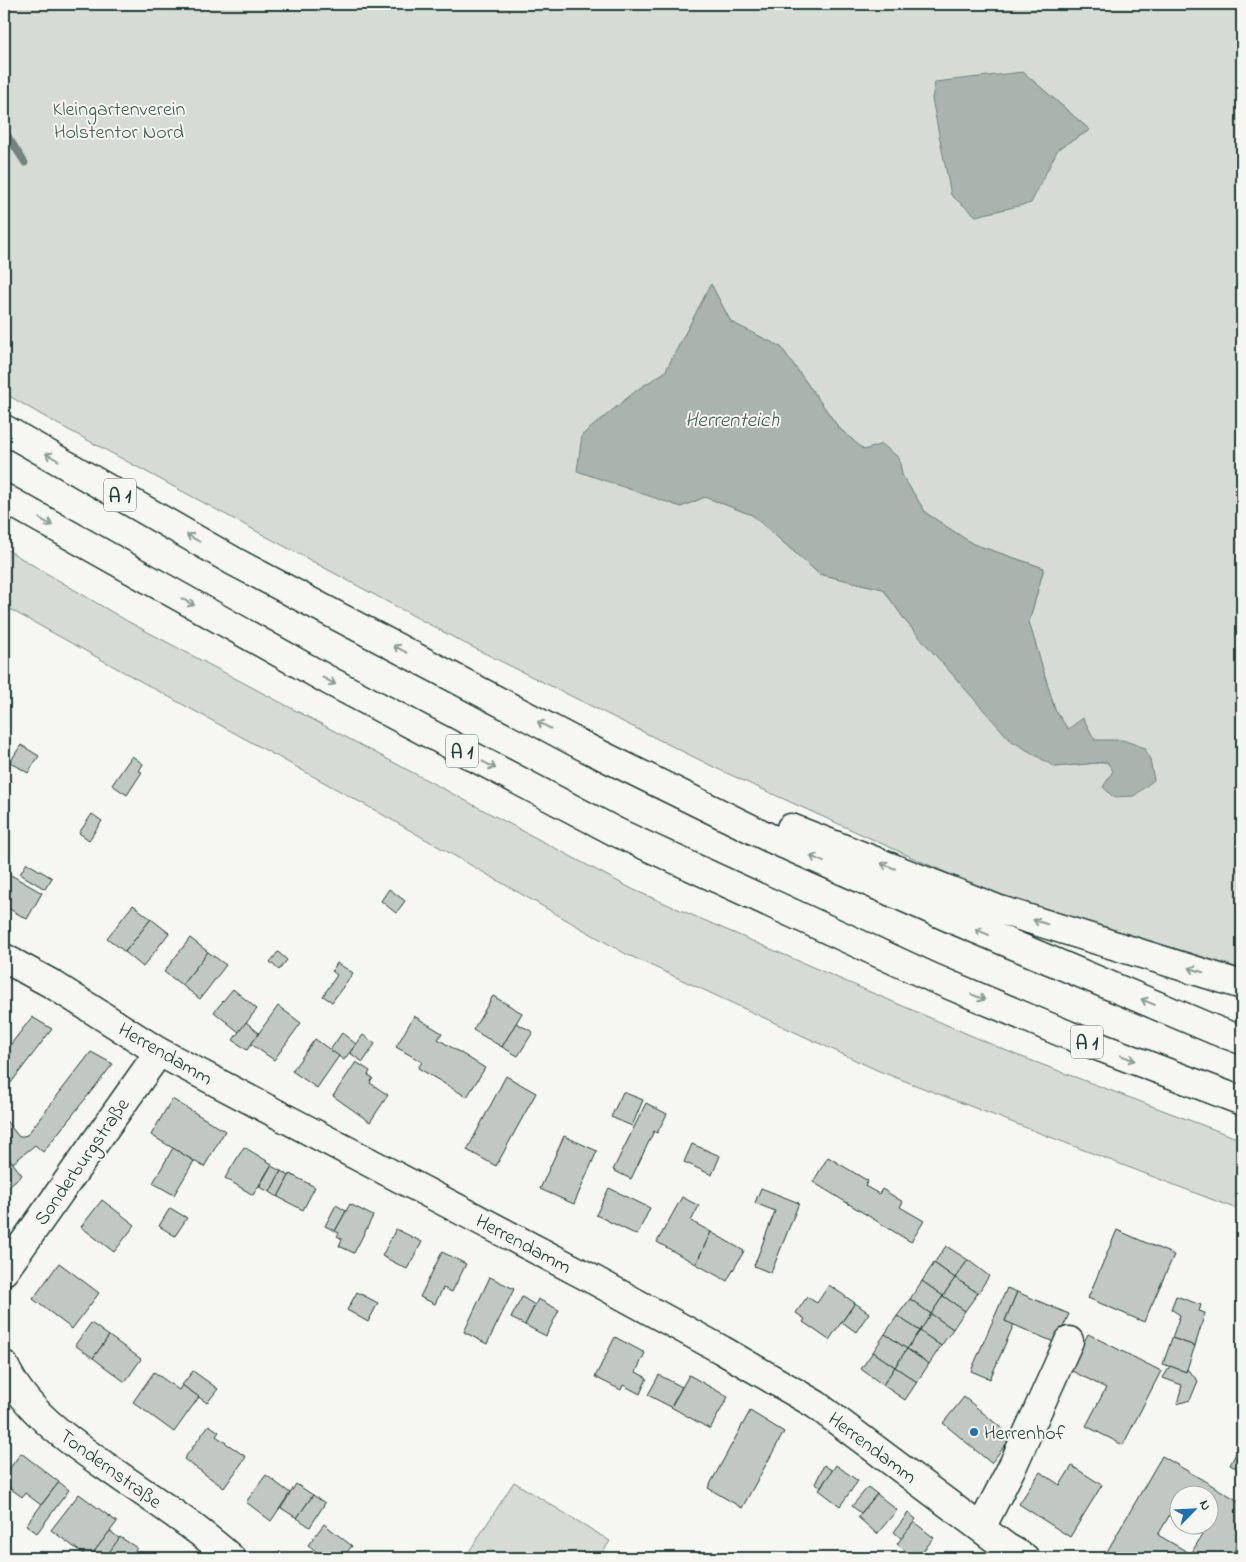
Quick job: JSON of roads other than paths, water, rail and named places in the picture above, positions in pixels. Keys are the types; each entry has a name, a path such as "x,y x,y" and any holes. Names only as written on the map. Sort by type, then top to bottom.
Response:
{"main road":[{"name":"A 1","path":"4,429 235,562 587,748 770,838 939,914 1242,1040"},
{"name":"A 1","path":"4,498 328,680 616,832 933,978 1068,1035 1242,1101"},
{"path":"587,748 997,909 1242,985"},
{"name":"Herrendamm","path":"4,958 52,984 159,1052 585,1275 731,1354 815,1404 981,1528 1025,1558"},
{"name":"Sonderburgstraße","path":"4,1271 159,1052"},
{"path":"981,1528 1014,1463 1069,1341"},
{"name":"Tondernstraße","path":"4,1365 34,1409 67,1439 209,1539 231,1558"}],"water":[{"path":"1023,72 1090,130 1058,149 1031,203 976,216 951,195 932,99 935,82"},
{"name":"Herrenteich","path":"711,284 731,322 781,347 839,428 864,450 882,444 899,458 902,475 926,513 973,544 1044,568 1029,622 1055,710 1068,729 1083,718 1095,740 1123,740 1145,748 1150,760 1154,780 1134,796 1113,797 1103,787 1113,771 1107,762 1055,767 1010,740 907,623 883,589 819,574 752,515 705,497 681,507 577,471 582,435 637,390 665,372"}],"waterway":[{"path":"4,130 25,163"}],"place":[{"name":"Herrenhof","path":"974,1432"}],"park label":[{"name":"Kleingartenverein Holstentor Nord","path":"119,120"}]}
